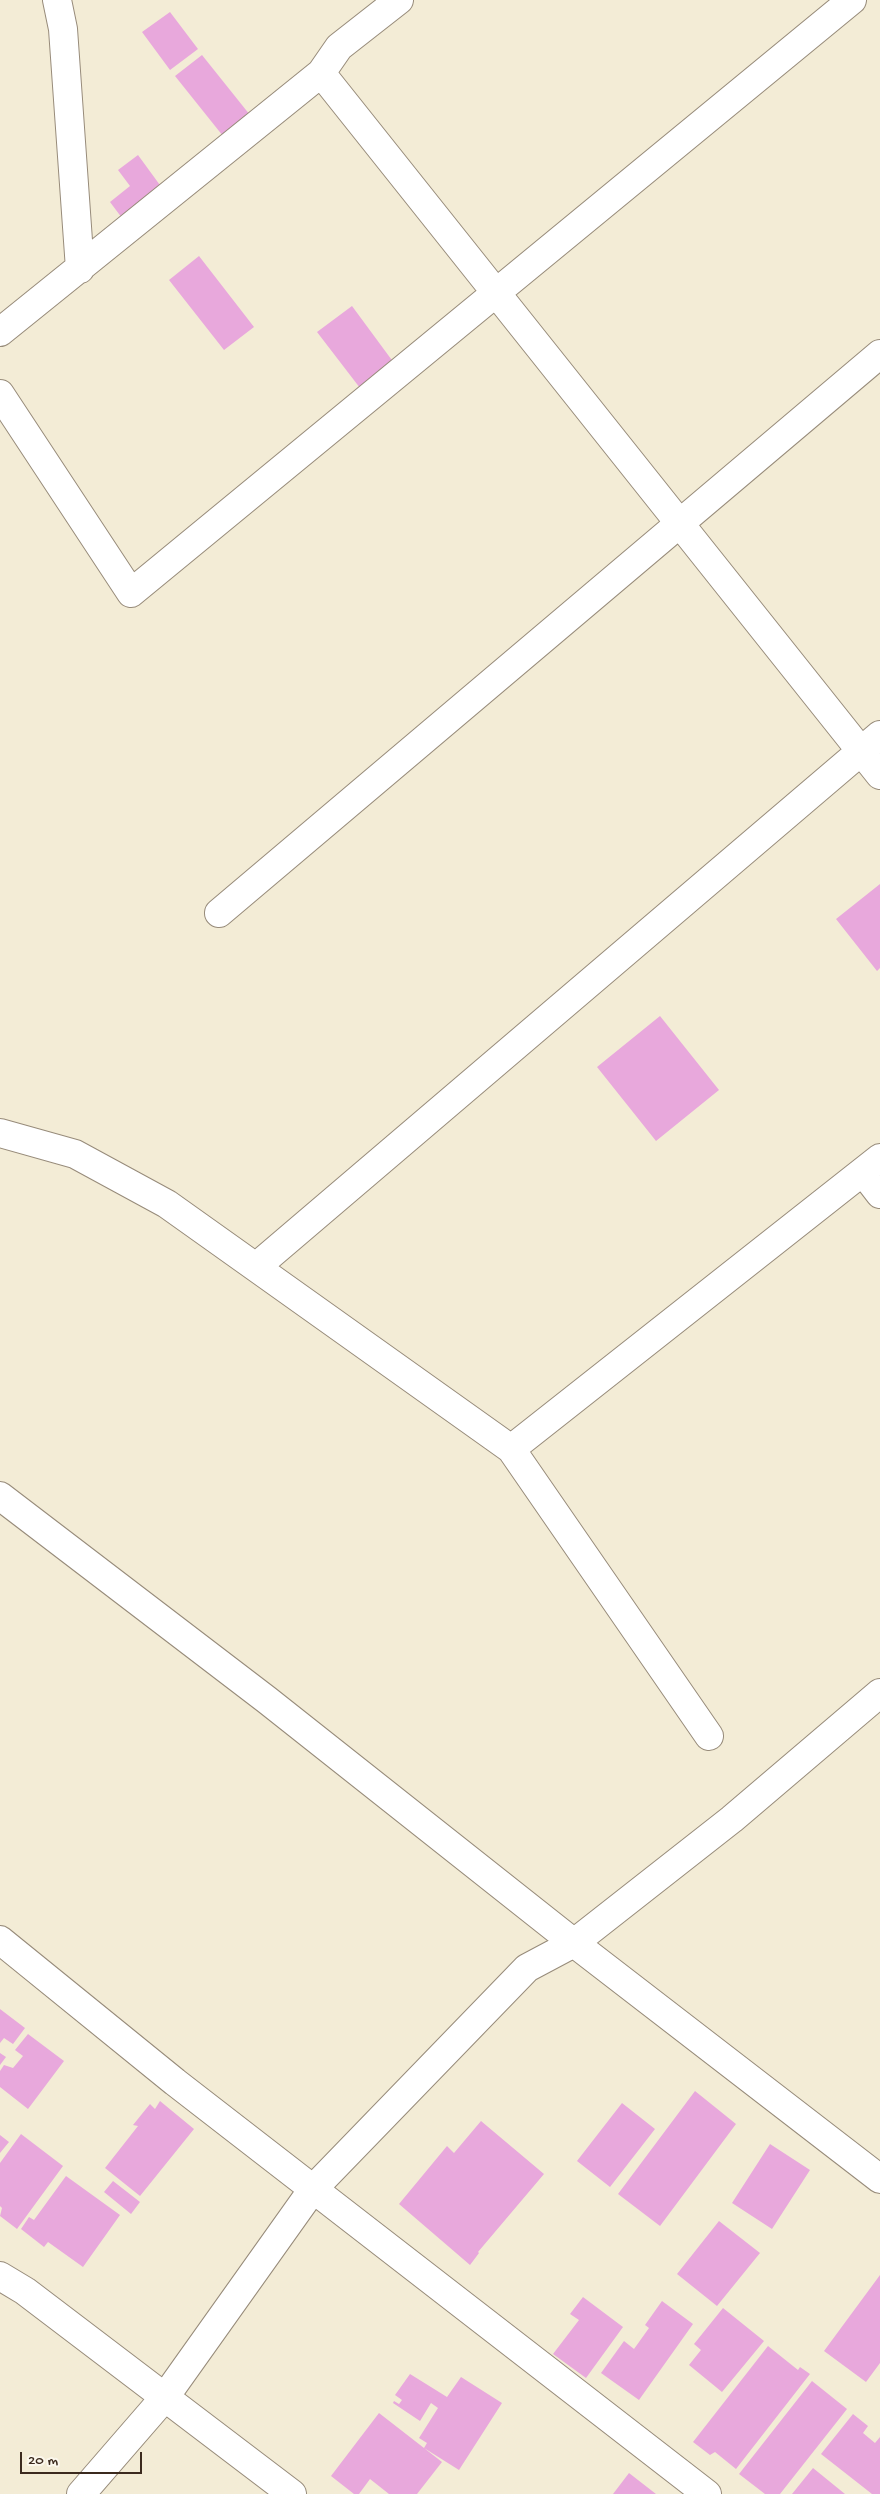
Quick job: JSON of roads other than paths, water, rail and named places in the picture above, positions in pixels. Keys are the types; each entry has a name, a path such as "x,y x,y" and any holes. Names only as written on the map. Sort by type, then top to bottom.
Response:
{"street":[{"path":"56,0 63,29 80,269"},
{"path":"0,332 321,73 339,46 399,0"},
{"path":"0,394 131,593 852,0"},
{"path":"321,73 679,523 870,743 880,774"},
{"path":"219,913 880,354"},
{"path":"256,1267 870,743"},
{"path":"0,1133 75,1154 167,1204 511,1450 709,1736"},
{"path":"511,1450 872,1165 880,1194"},
{"path":"0,1496 267,1700 574,1943 880,2179"},
{"path":"81,2494 165,2397 314,2189 527,1968 574,1943 732,1819 880,1693"},
{"path":"0,1940 175,2082 707,2494"},
{"path":"0,2276 25,2291 292,2494"}]}
